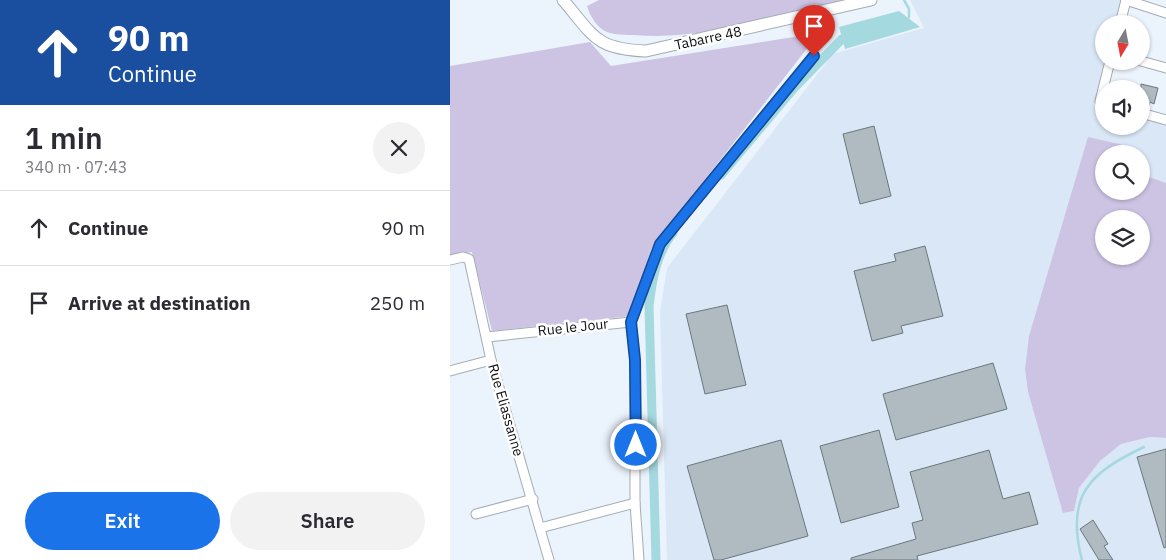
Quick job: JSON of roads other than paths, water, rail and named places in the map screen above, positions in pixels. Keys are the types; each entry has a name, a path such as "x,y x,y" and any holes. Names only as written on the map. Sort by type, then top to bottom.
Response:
{"street":[{"name":"Tabarre 48","path":"563,0 592,36 607,46 624,51 646,52 871,0"},
{"path":"1122,15 1126,0 1166,13"},
{"path":"639,560 635,503 635,360 631,322 660,244 814,56"},
{"path":"1150,64 1166,68"},
{"path":"1150,116 1166,120"},
{"name":"Rue Eliassanne","path":"450,260 463,257 469,259 491,360 549,560"},
{"name":"Rue le Jour","path":"487,337 631,322"},
{"path":"450,371 491,360"},
{"path":"476,514 532,499"},
{"path":"540,528 635,503"}],"water":[{"path":"899,11 920,27 845,49 839,27"}],"waterway":[{"path":"904,0 909,9 909,17"},
{"path":"721,175 794,88 842,39"},
{"path":"656,560 649,306 653,277 662,250 673,233"},
{"path":"1082,560 1077,519 1080,503 1086,489 1096,477 1109,467 1144,447"}]}
